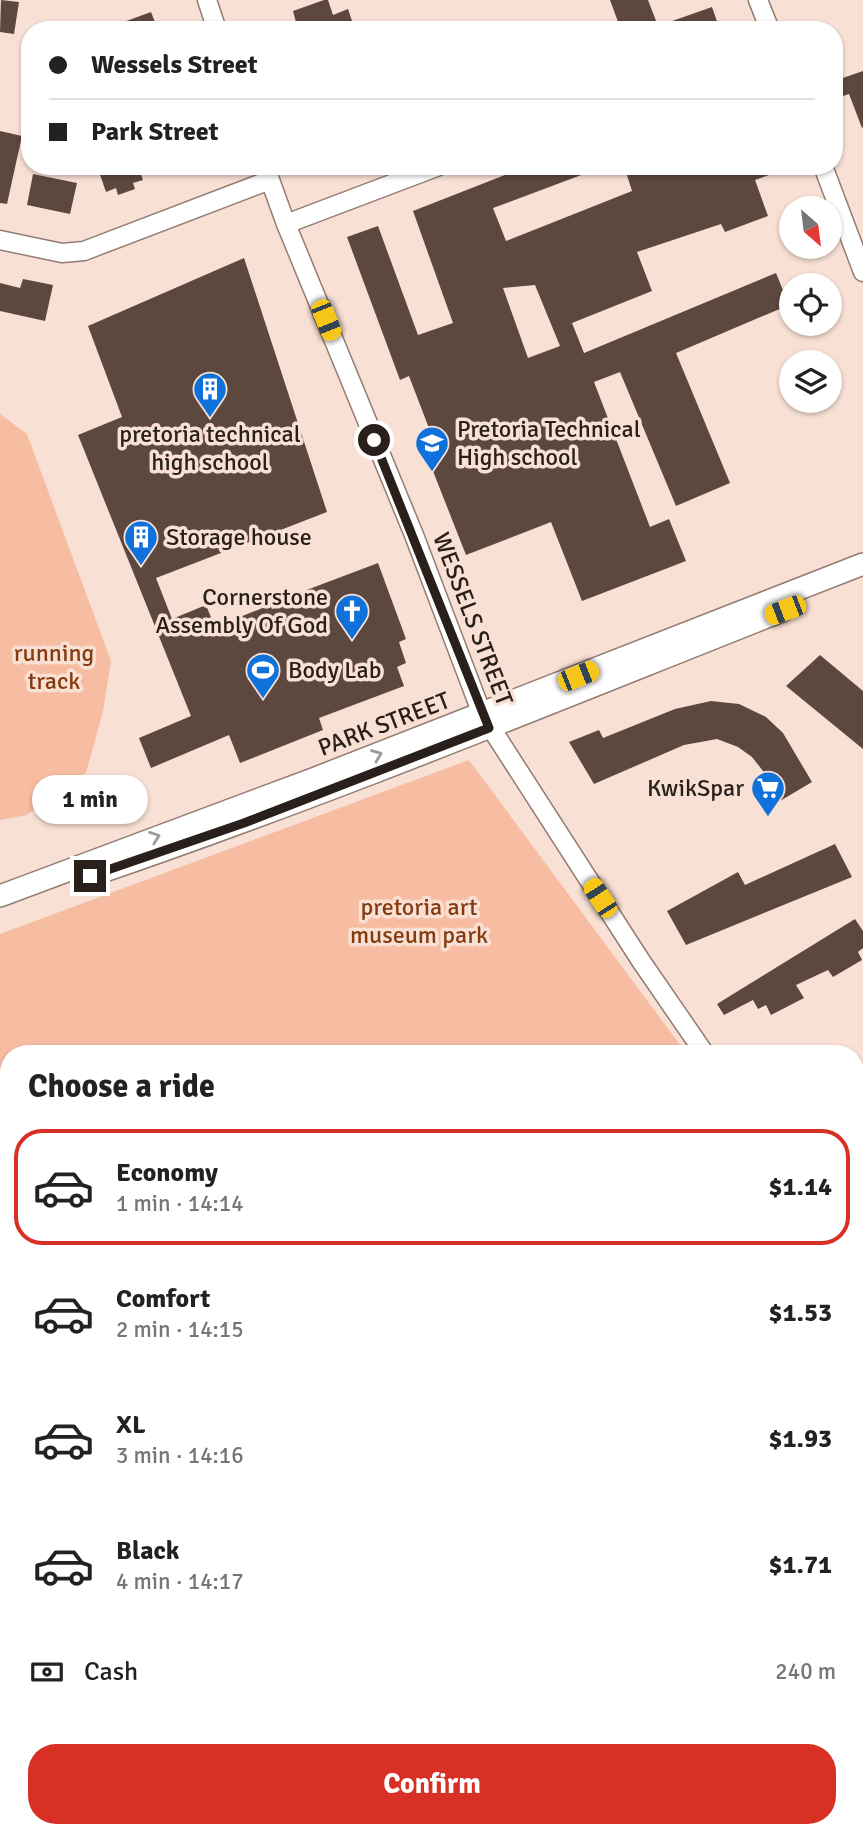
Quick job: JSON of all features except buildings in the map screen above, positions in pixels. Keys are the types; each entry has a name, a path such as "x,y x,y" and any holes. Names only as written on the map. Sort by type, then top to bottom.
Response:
{"street":[{"path":"207,0 214,21"},
{"path":"758,0 766,21"},
{"path":"0,240 62,253 84,251 262,175"},
{"name":"WESSELS STREET","path":"268,175 414,536 485,721 699,1045"},
{"path":"286,224 415,175"},
{"path":"826,175 863,272"},
{"name":"PARK STREET","path":"0,911 320,794 485,721 863,564"},
{"name":"PARK STREET","path":"0,896 485,721 863,579"}],"green space":[{"name":"running track","path":"0,414 27,434 111,661 103,711 86,773 27,815 0,820"},
{"name":"pretoria art museum park","path":"469,760 680,1045 0,1045 0,934"}],"place":[{"name":"pretoria technical high school","path":"210,419"},
{"name":"Pretoria Technical High school","path":"432,473"},
{"name":"Storage house","path":"141,567"},
{"name":"Cornerstone Assembly Of God","path":"352,641"},
{"name":"Body Lab","path":"263,700"},
{"name":"KwikSpar","path":"768,818"}],"route":[{"path":"90,876 244,823 489,728 374,440"}]}
